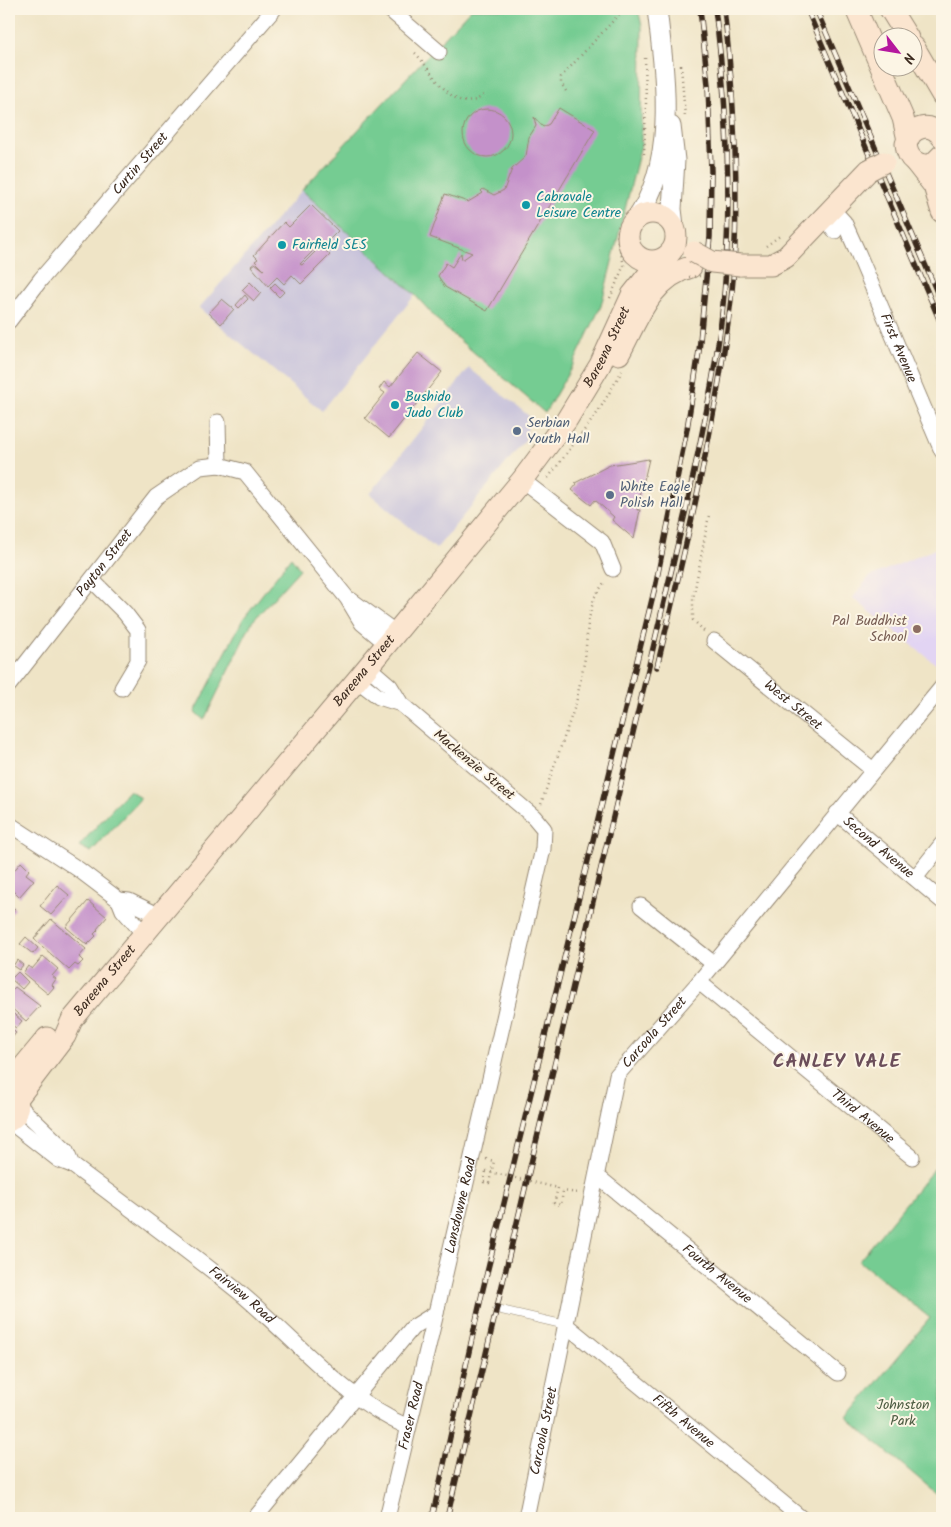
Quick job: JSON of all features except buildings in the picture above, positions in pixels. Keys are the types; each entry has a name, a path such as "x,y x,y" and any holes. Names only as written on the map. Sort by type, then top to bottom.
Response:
{"main road":[{"path":"856,9 905,123 911,152 934,186 941,209"},
{"path":"890,9 902,28"},
{"path":"924,64 942,95"},
{"path":"886,81 909,112 939,134"},
{"path":"701,261 684,243 667,218 658,214 629,218 628,235 630,245 640,258 650,261 662,259 740,265 749,264 804,229 830,192 876,166 901,160 911,152 913,132 922,128 939,134"},
{"path":"911,152 923,165 933,164 942,155"},
{"path":"941,209 942,162"},
{"path":"804,229 805,223 823,209 832,209 876,166"},
{"path":"662,259 674,246 675,229"},
{"name":"Bareena Street","path":"629,301 634,273 630,245"},
{"name":"Bareena Street","path":"12,1104 52,1031 72,1020 522,480 559,430 600,365 629,301 643,279 662,259"},
{"path":"559,430 613,365 655,291 668,277 701,261"}],"street":[{"name":"Curtin Street","path":"9,321 41,280 274,9"},
{"path":"389,9 439,52"},
{"path":"656,9 675,160 672,209 675,229"},
{"path":"629,218 649,199 654,182 663,134 665,87"},
{"path":"835,231 830,226 829,220 832,209 847,181"},
{"name":"First Avenue","path":"832,209 844,222 855,246 942,451"},
{"path":"804,229 824,228 835,231"},
{"name":"First Avenue","path":"835,231 844,235 855,246"},
{"path":"218,422 219,464 245,472 347,598 390,638"},
{"name":"Payton Street","path":"9,685 156,496 200,467 219,464"},
{"path":"522,480 602,542 613,569"},
{"path":"92,580 125,613 138,630 138,661 122,688"},
{"name":"West Street","path":"714,641 873,770"},
{"name":"Mackenzie Street","path":"363,673 390,686 401,704 534,816 544,829"},
{"name":"Carcoola Street","path":"526,1518 618,1075 699,982 942,687"},
{"name":"Second Avenue","path":"837,814 942,901"},
{"path":"9,824 78,869 119,900 123,910 144,934"},
{"name":"Lansdowne Road","path":"436,1313 543,849 544,829"},
{"path":"914,878 942,844"},
{"path":"119,900 129,901 160,916"},
{"path":"641,906 714,964"},
{"name":"Third Avenue","path":"699,982 912,1157"},
{"name":"Fairview Road","path":"12,1104 66,1151 72,1165 239,1293 356,1396 384,1417 408,1427"},
{"name":"Fourth Avenue","path":"597,1176 838,1373"},
{"path":"255,1518 412,1328 436,1313"},
{"name":"Fraser Road","path":"386,1518 436,1313"},
{"name":"Fifth Avenue","path":"566,1324 801,1518"}],"lane":[{"path":"497,1309 566,1324"}],"path":[{"path":"566,91 561,83 561,77 624,9"},
{"path":"644,49 646,104 644,157"},
{"path":"415,54 424,62 425,69 434,80 458,100 471,102 486,93"},
{"path":"607,306 624,265 617,238 617,228 629,218"},
{"path":"548,478 553,470"},
{"path":"709,515 693,598 693,620 714,641"},
{"path":"534,816 544,798 576,703 585,658 588,622 594,598 613,569"},
{"path":"491,1172 489,1183 484,1182 486,1171 558,1188 554,1203 561,1205 564,1191"}],"shaded area":[{"path":"302,190 415,295 322,411 199,308"},
{"path":"469,368 529,416 526,439 436,549 370,494"},
{"name":"Pal Buddhist School","path":"942,546 942,659 937,665 853,598 869,577"}],"green space":[{"path":"471,9 638,9 642,26 641,145 601,306 574,363 545,413 444,327 415,295 302,190"},
{"path":"291,557 300,569 252,622 204,720 195,712 243,619"},
{"path":"129,790 141,798 91,852 79,846"},
{"name":"Johnston Park","path":"942,1159 942,1498 847,1418 930,1318 859,1261"}],"railway":[{"path":"432,1518 483,1289 656,583 687,429 699,351 710,237 711,171 708,85 700,9"},
{"path":"447,1518 686,509 711,388 724,296 728,201 725,105 715,9"},
{"path":"657,667 707,448 732,293 736,169 733,105 724,9"},
{"path":"807,9 942,326"},
{"path":"816,9 942,304"}],"place":[{"name":"Cabravale Leisure Centre","path":"526,205"},
{"name":"Fairfield SES","path":"282,245"},
{"name":"Bushido Judo Club","path":"395,405"},
{"name":"Serbian Youth Hall","path":"517,431"},
{"name":"White Eagle Polish Hall","path":"610,495"},
{"name":"Pal Buddhist School","path":"917,629"}],"district":[{"name":"CANLEY VALE","path":"837,1062"}]}
